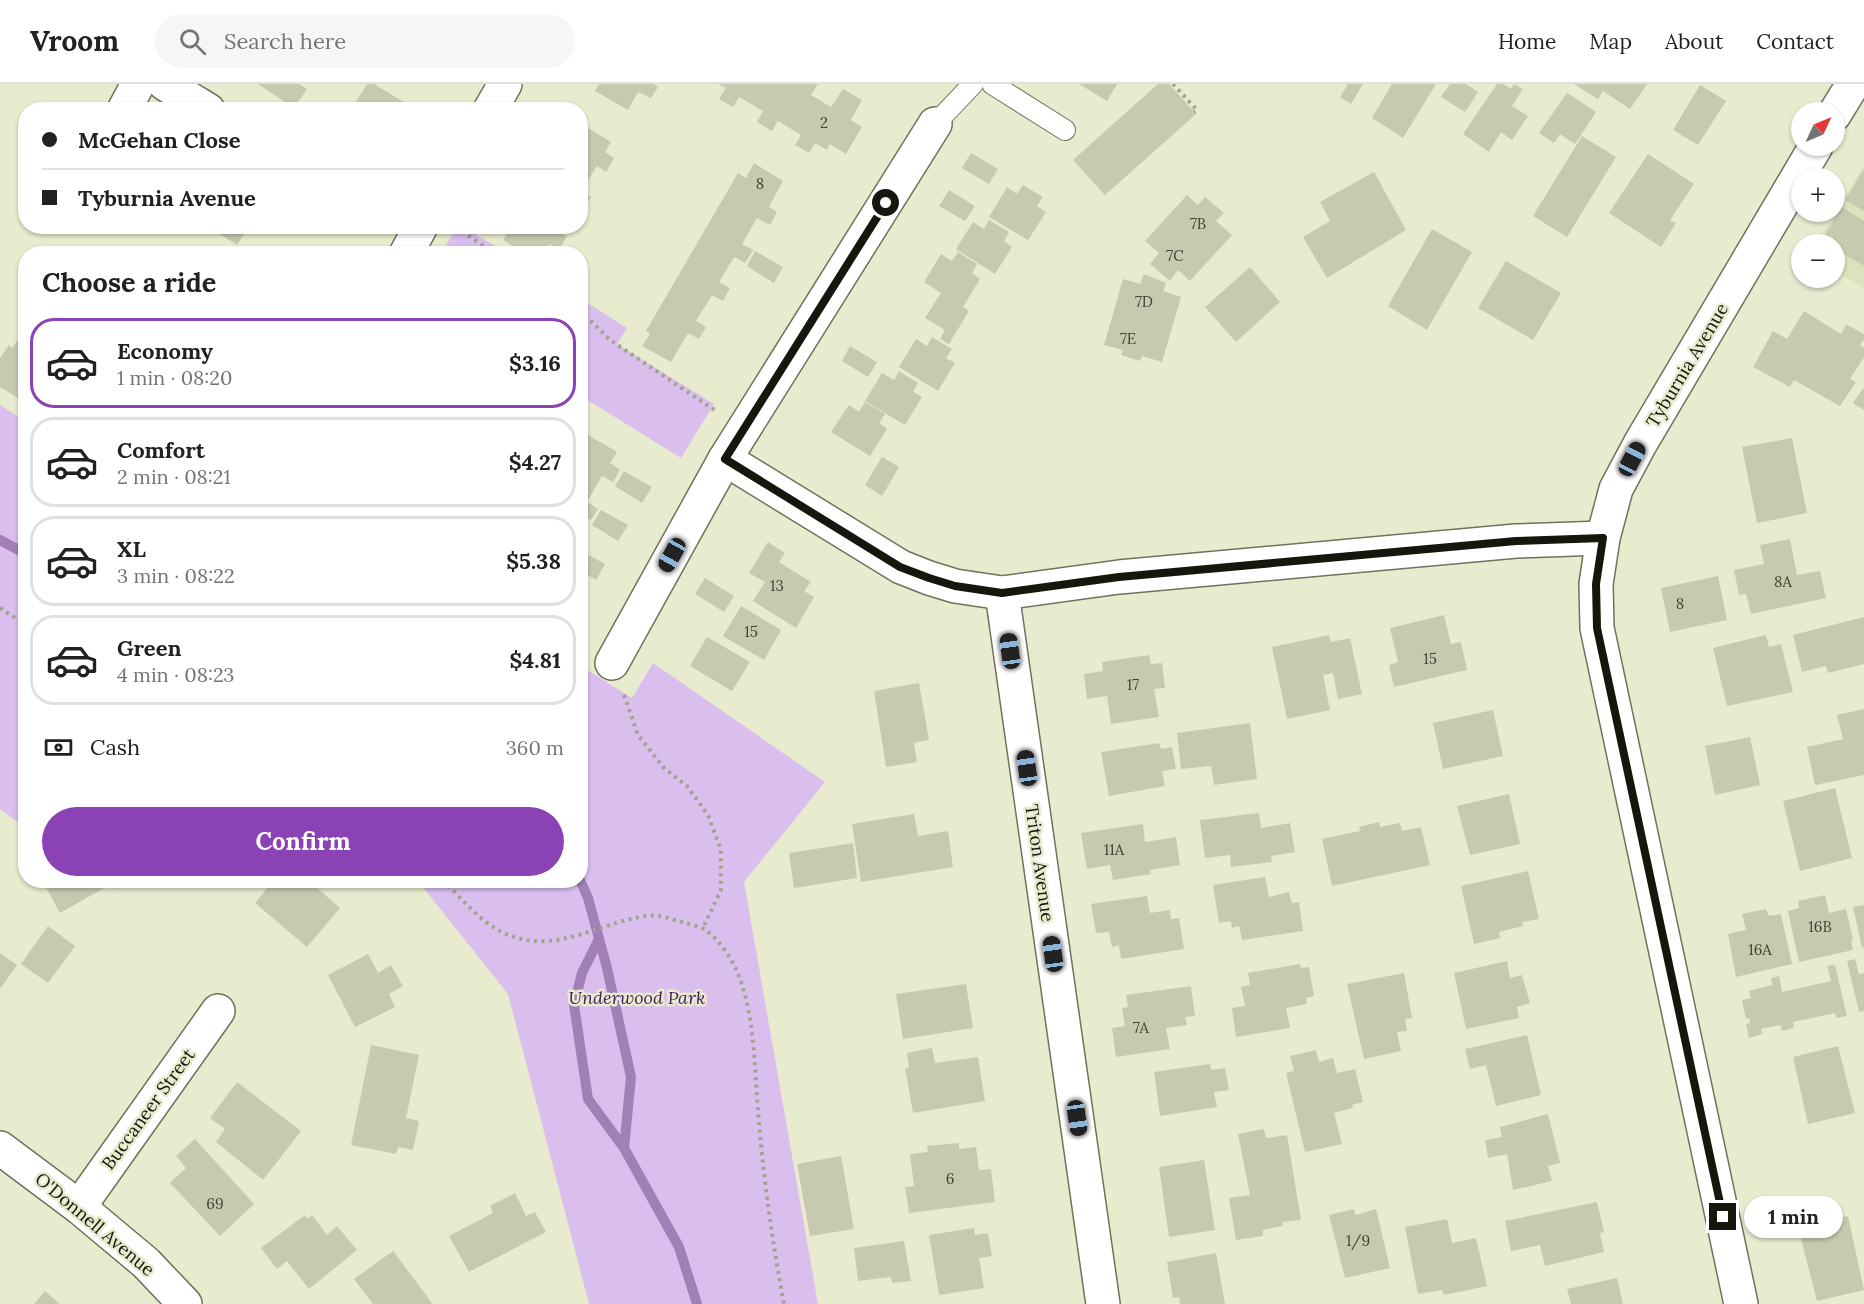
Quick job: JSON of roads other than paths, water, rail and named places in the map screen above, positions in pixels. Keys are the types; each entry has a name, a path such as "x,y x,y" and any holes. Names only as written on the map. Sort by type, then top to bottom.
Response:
{"street":[{"path":"128,102 138,84"},
{"path":"165,84 195,102"},
{"path":"495,102 505,84"},
{"path":"1842,102 1853,84"},
{"path":"612,663 725,459 935,124"},
{"name":"Tyburnia Avenue","path":"1741,1304 1597,628 1596,584 1603,538 1616,489 1640,444 1810,156"},
{"path":"725,459 900,567 955,586 1002,593 1119,577 1516,541 1603,538"},
{"name":"Triton Avenue","path":"1002,593 1103,1304"},
{"name":"Buccaneer Street","path":"79,1207 218,1011"},
{"name":"O'Donnell Avenue","path":"0,1148 79,1207 146,1263 185,1304"}],"lane":[{"path":"935,124 973,84"},
{"path":"992,84 1065,130"}],"waterway":[{"path":"0,540 18,550"},
{"path":"584,888 607,968 631,1077 624,1148 679,1247 697,1304"},
{"path":"598,941 582,973 574,1005 588,1099 624,1148"}],"park label":[{"name":"Underwood Park","path":"637,997"}]}
